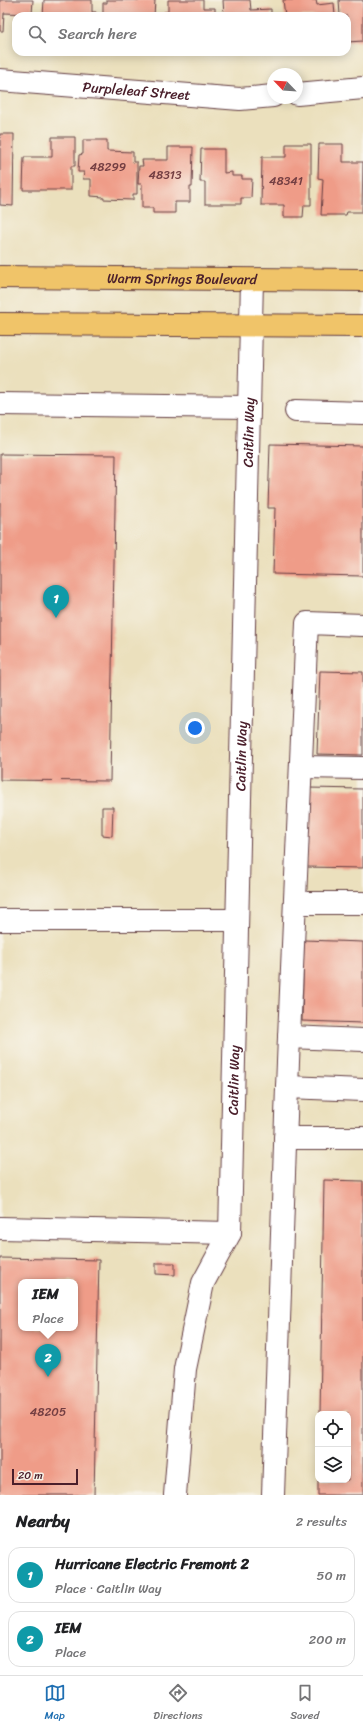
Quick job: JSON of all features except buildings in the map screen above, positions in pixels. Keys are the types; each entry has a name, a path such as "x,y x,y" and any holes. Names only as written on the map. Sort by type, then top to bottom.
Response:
{"main road":[{"name":"Warm Springs Boulevard","path":"0,277 363,280"},
{"path":"0,324 363,326"}],"street":[{"name":"Purpleleaf Street","path":"0,80 240,99 267,97"},
{"path":"303,93 363,88"},
{"name":"Caitlin Way","path":"230,1233 252,280"},
{"path":"0,404 249,407"},
{"path":"296,411 363,413"},
{"path":"273,1495 285,1138 307,623 363,625"},
{"path":"301,767 363,768"},
{"path":"295,903 363,903"},
{"path":"0,920 238,920"},
{"path":"289,1037 363,1040"},
{"path":"287,1087 363,1090"},
{"path":"285,1138 363,1138"},
{"path":"0,1228 230,1233 203,1283 185,1369 175,1495"}],"place":[{"name":"Hurricane Electric Fremont 2","path":"56,618"},
{"name":"IEM","path":"48,1377"}]}
